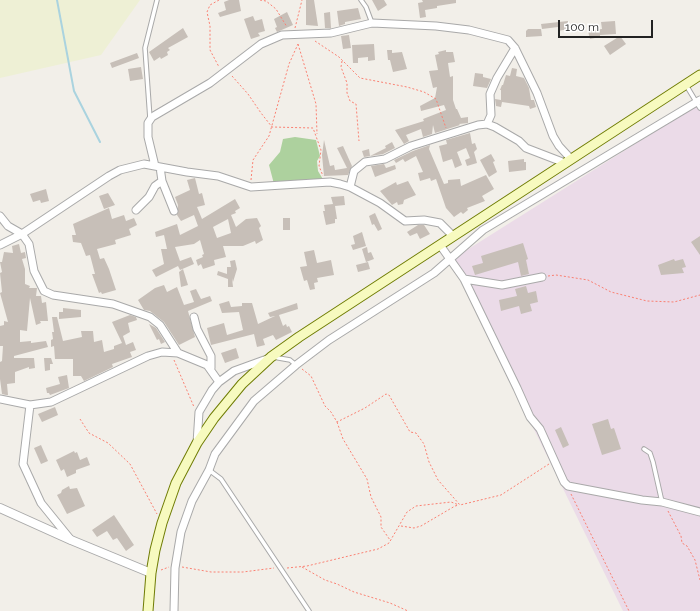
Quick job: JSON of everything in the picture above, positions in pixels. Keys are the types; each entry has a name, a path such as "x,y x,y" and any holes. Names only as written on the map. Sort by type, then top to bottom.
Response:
{"main road":[{"path":"148,611 151,573 162,523 176,483 197,443 227,401 247,379 272,357 299,337 700,75"}],"street":[{"path":"174,211 162,181 148,138 147,129 150,120 155,115 210,83 268,40 282,35 296,36 331,33 372,23 436,26 469,30 505,38 515,48 537,93 553,136 568,161"},
{"path":"487,124 491,114 490,94 497,78 515,48"},
{"path":"174,611 175,568 182,532 192,501 209,470 215,454 254,401 296,365 336,336 434,273 451,260 483,230 699,103"},
{"path":"350,187 354,171 365,162 385,159 411,146 470,126 487,124 507,134 526,148 568,161"},
{"path":"0,245 22,234 115,172 144,164 218,176 250,187 330,182 350,187 380,203 405,221 424,220 440,223 453,236"},
{"path":"136,210 149,197 155,186 162,181"},
{"path":"0,216 8,226 22,234 29,244 34,271 44,291 52,295 113,304 150,317 160,325 174,352"},
{"path":"440,245 464,279 518,388 530,417 540,429 564,482 568,486 642,500 662,502 700,512"},
{"path":"464,279 502,285 542,277"},
{"path":"194,317 197,329 211,356 211,368"},
{"path":"0,399 30,405 51,402 148,356 174,352 207,364 219,382"},
{"path":"197,443 198,416 205,400 219,382 234,371 272,357"},
{"path":"30,405 23,464 41,503 71,540"},
{"path":"0,508 71,540 151,573"}],"lane":[{"path":"150,120 146,48 157,0"},
{"path":"361,0 369,13 372,23"},
{"path":"686,84 699,103"},
{"path":"272,357 290,360 296,365"},
{"path":"644,448 650,453 662,502"},
{"path":"209,470 221,479 309,611"}],"path":[{"path":"219,0 210,5 207,12 210,26 210,50 218,66 226,71 248,94 272,127"},
{"path":"260,0 266,1 276,9 287,28"},
{"path":"296,36 294,29 302,0"},
{"path":"308,35 342,60 360,78 408,87 424,92 436,99 449,134"},
{"path":"250,187 253,160 269,136 289,64 298,44 316,104 316,134"},
{"path":"342,60 342,67 347,83 347,93 350,101 356,104 360,141"},
{"path":"272,127 309,126 313,128 322,150 319,166 323,176 330,182"},
{"path":"542,277 556,275 588,280 611,292 647,302 674,302 700,296"},
{"path":"174,352 198,416"},
{"path":"296,365 311,376 325,406 337,422 343,439 367,480 371,497 380,517 380,527 391,541"},
{"path":"337,422 365,408 386,394 389,395 410,432 416,433 424,444 429,462 438,480 460,505"},
{"path":"80,419 89,433 108,443 130,464 162,523"},
{"path":"401,526 414,528 421,526 455,506 501,495 555,460"},
{"path":"568,486 629,611"},
{"path":"151,573 168,566 211,572 302,567 378,549 391,541 401,526 407,512 416,506 451,502 460,505"},
{"path":"662,502 677,527 682,544 687,546 695,560 700,580"},
{"path":"302,567 325,580 408,611"}],"shaded area":[{"path":"700,103 700,611 623,611 451,260"}],"green space":[{"path":"0,0 140,0 101,55 0,78"},
{"path":"295,137 316,140 320,156 317,161 318,171 324,181 274,184 269,165 280,152 283,139"}],"building":[{"path":"229,0 239,0 241,11 220,17 218,13 226,10 224,2"},
{"path":"306,0 314,0 318,26 306,25"},
{"path":"372,0 384,0 387,5 378,11"},
{"path":"422,0 456,0 456,3 437,6 437,8 425,10 426,17 420,18 418,3 423,2"},
{"path":"358,8 361,19 345,22 345,24 339,26 337,11"},
{"path":"287,12 293,25 277,32 274,19"},
{"path":"330,12 331,28 325,28 324,13"},
{"path":"253,16 255,21 262,19 265,31 258,33 260,36 251,39 244,19"},
{"path":"568,21 569,29 558,31 558,27 542,29 541,24"},
{"path":"615,21 616,34 600,35 600,37 590,39 588,31 602,29 601,22"},
{"path":"183,28 188,37 168,48 170,50 167,52 168,55 161,59 160,57 154,61 149,52"},
{"path":"528,29 541,29 542,36 526,37 526,31"},
{"path":"349,35 351,48 343,49 341,36"},
{"path":"620,36 626,44 610,55 604,46"},
{"path":"374,44 375,60 368,61 368,57 358,58 358,63 353,63 352,45"},
{"path":"387,50 392,50 392,53 402,52 407,69 393,72 390,60 388,60"},
{"path":"446,50 446,52 453,52 455,62 448,63 450,77 453,76 453,100 461,118 468,117 468,123 459,124 460,125 435,133 433,125 432,134 423,137 421,129 406,135 409,141 404,144 395,130 424,121 423,119 446,110 444,105 421,111 420,106 435,98 437,87 433,88 429,71 438,70 435,55 439,54 438,52"},
{"path":"137,53 139,58 112,68 110,63"},
{"path":"141,67 143,79 130,81 128,69"},
{"path":"512,68 517,69 516,76 524,78 529,88 531,100 534,100 536,107 530,109 529,106 502,102 501,107 496,106 495,99 501,100 500,90 506,75 510,76"},
{"path":"475,73 483,74 483,77 491,79 487,88 473,86"},
{"path":"470,133 472,144 475,143 477,149 474,152 477,163 467,166 465,160 470,158 466,148 457,152 462,165 455,168 452,159 443,162 439,146 447,144 446,140"},
{"path":"324,140 330,166 334,165 335,170 347,168 337,148 343,146 352,166 348,175 324,176 322,155"},
{"path":"392,142 395,148 383,154 364,157 362,151 369,149 370,156 386,148 385,146"},
{"path":"430,145 429,149 444,184 448,183 448,180 460,179 461,186 486,175 494,189 482,196 485,201 467,208 468,210 463,214 461,212 454,217 446,208 436,179 431,181 430,178 420,181 418,173 423,172 416,156 405,162 403,159 396,163 394,160"},
{"path":"491,154 495,161 493,162 497,172 489,177 480,160"},
{"path":"524,159 524,162 526,162 526,170 509,172 508,161"},
{"path":"384,164 386,168 395,165 396,169 375,177 371,166"},
{"path":"195,178 199,194 202,193 205,205 197,207 202,219 235,199 240,208 235,211 236,213 231,215 236,227 246,219 257,218 261,226 259,228 263,240 256,244 255,241 243,246 223,246 226,257 214,260 215,265 203,269 201,264 198,266 196,260 203,257 202,255 204,254 200,240 194,244 175,247 180,261 191,257 194,264 180,270 178,266 156,277 152,270 164,264 161,249 167,249 164,235 156,237 155,232 177,224 180,235 198,226 194,215 181,221 177,215 178,205 175,197 190,190 187,180","holes":["228,219 231,233 217,238 213,227"]},
{"path":"408,181 416,195 404,200 403,204 398,205 397,202 392,205 380,191 396,182 397,185"},
{"path":"46,189 49,201 41,203 40,200 33,202 30,194"},
{"path":"108,193 115,205 104,209 99,196"},
{"path":"344,196 345,205 335,206 337,219 335,219 335,223 326,225 323,211 325,211 324,205 333,204 331,197"},
{"path":"109,208 112,219 124,215 126,221 134,218 137,225 129,229 131,235 115,240 116,244 97,249 100,259 104,258 116,290 102,294 101,292 99,293 92,274 95,274 90,255 86,256 81,243 73,242 72,235 76,235 73,224"},
{"path":"375,213 382,229 378,231 374,224 372,225 369,216"},
{"path":"283,218 290,218 290,230 283,230"},
{"path":"418,225 424,225 430,234 420,239 417,233 410,236 407,232"},
{"path":"362,232 366,246 353,250 351,245 355,244 353,236"},
{"path":"700,236 700,255 691,242"},
{"path":"523,243 528,259 526,260 529,274 521,276 518,262 475,275 472,266 483,263 481,256"},
{"path":"19,244 21,253 25,252 26,258 22,259 25,269 25,284 30,286 29,288 37,288 36,296 41,296 42,303 46,302 48,321 40,321 41,323 36,325 30,298 27,331 20,330 20,342 31,341 31,343 46,341 48,347 14,356 14,358 34,358 35,368 29,369 29,367 15,372 15,383 7,384 8,395 6,395 2,394 0,379 0,362 2,361 3,346 0,346 0,326 4,325 4,321 8,322 0,293 2,292 0,273 2,272 0,262 2,262 4,252 13,253 12,246"},
{"path":"367,247 368,253 371,252 374,259 366,262 362,249"},
{"path":"314,250 317,263 331,260 334,275 317,278 318,282 314,283 315,289 310,290 307,280 304,281 300,267 307,266 304,252"},
{"path":"674,259 675,261 683,259 686,267 682,268 684,273 661,275 658,265"},
{"path":"235,260 237,269 233,282 232,278 233,287 228,287 228,279 217,275 218,271 227,274 227,267 231,267 230,261"},
{"path":"368,262 370,269 358,272 356,265"},
{"path":"183,269 188,285 181,287 179,272"},
{"path":"164,285 167,292 177,287 184,305 194,302 190,291 196,289 201,299 210,296 212,301 188,311 195,337 179,345 164,322 150,311 144,310 138,300 155,288"},
{"path":"526,286 528,293 536,291 538,302 530,304 532,311 521,314 519,306 501,311 499,300 517,296 515,289"},
{"path":"229,301 231,307 242,306 242,303 252,303 258,324 275,316 270,317 268,313 297,303 298,309 279,315 283,326 286,324 287,327 289,326 292,332 276,340 273,335 263,339 265,345 257,347 254,334 211,345 207,328 224,323 227,335 243,330 239,312 222,313 219,304"},
{"path":"63,308 81,310 81,317 59,319 59,312 63,312"},
{"path":"130,315 136,317 137,320 128,323 130,332 123,336 126,345 133,342 136,350 130,352 132,357 112,364 113,367 84,381 81,376 73,376 73,359 55,359 54,346 51,347 51,340 53,339 52,332 54,332 52,317 57,317 63,341 82,337 81,331 93,331 94,342 102,340 104,352 114,349 114,346 122,343 112,322"},
{"path":"149,324 156,328 165,342 161,344 159,339 157,340"},
{"path":"236,348 239,358 225,363 221,353"},
{"path":"44,358 51,358 53,364 50,364 50,370 45,371"},
{"path":"67,375 69,388 50,395 47,393 46,388 60,384 58,377"},
{"path":"55,407 58,415 42,422 38,414"},
{"path":"608,419 611,429 614,428 621,449 602,455 592,424"},
{"path":"561,427 569,445 563,448 555,430"},
{"path":"41,445 48,461 41,464 34,448"},
{"path":"74,451 75,453 77,452 80,460 87,457 90,465 76,470 76,473 67,477 64,469 61,471 56,460"},
{"path":"69,486 70,489 77,488 85,506 67,514 57,495"},
{"path":"114,515 134,545 126,551 117,538 113,540 107,531 97,537 92,530"}],"waterway":[{"path":"57,0 74,91 100,142"}]}
